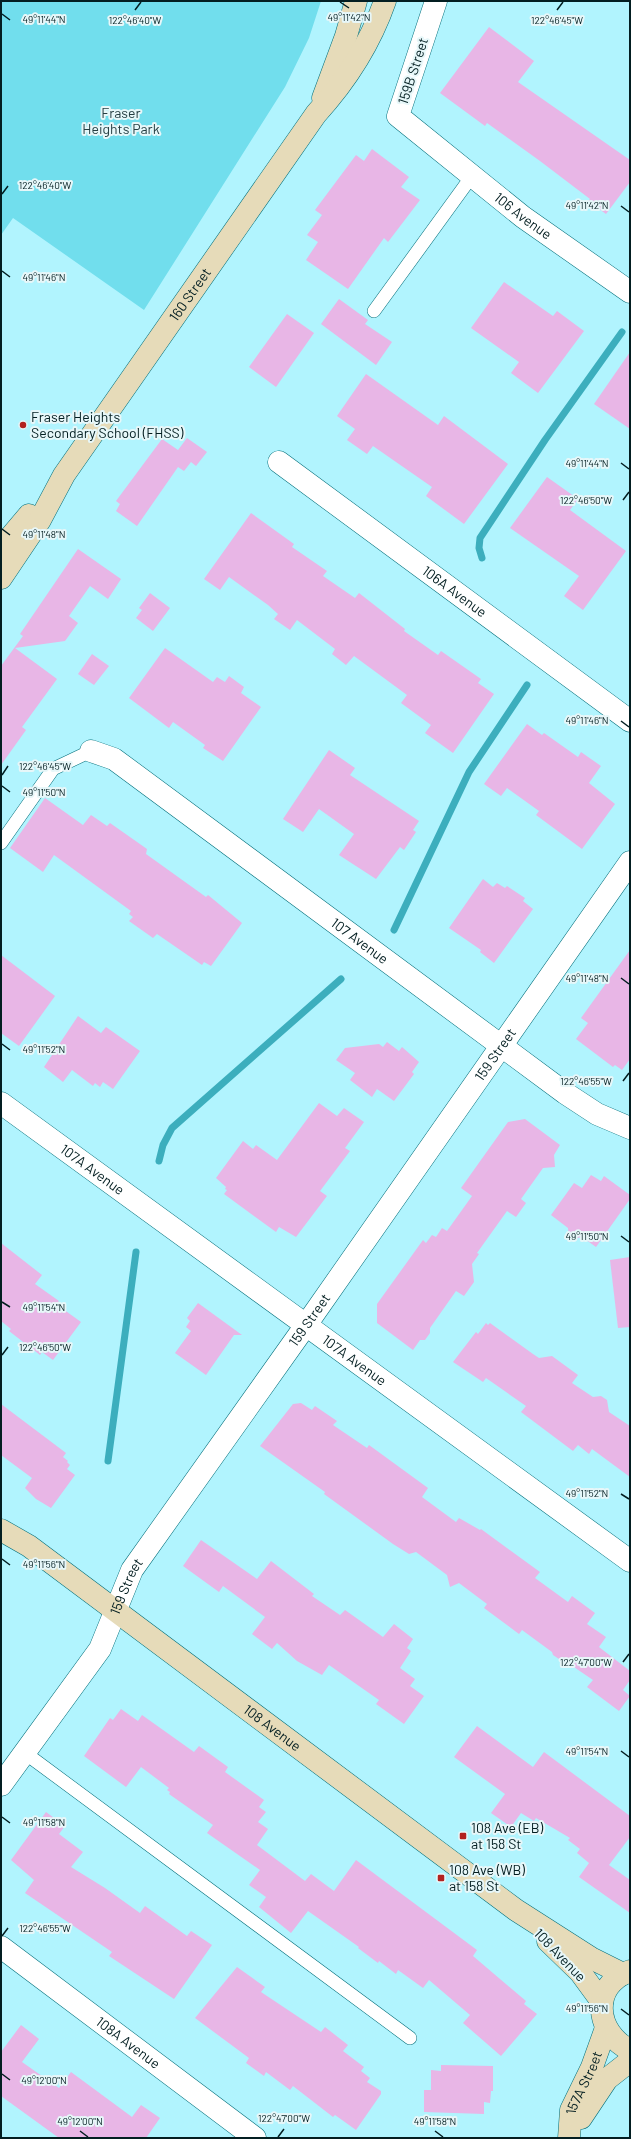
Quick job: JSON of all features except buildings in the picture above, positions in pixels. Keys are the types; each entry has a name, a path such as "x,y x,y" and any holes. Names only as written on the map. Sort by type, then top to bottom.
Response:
{"street":[{"name":"160 Street","path":"316,114 346,36 356,1"},
{"name":"160 Street","path":"1,548 64,475 316,114 340,88 360,57 385,1"},
{"name":"159B Street","path":"419,134 398,116 436,1"},
{"name":"106 Avenue","path":"419,134 523,217 630,292"},
{"name":"106A Avenue","path":"279,462 630,722"},
{"name":"160 Street","path":"1,578 40,520 64,475"},
{"name":"107 Avenue","path":"91,750 114,759 565,1093 597,1114 630,1128"},
{"name":"159 Street","path":"1,1785 100,1649 132,1570 306,1325 630,862"},
{"name":"107A Avenue","path":"1,1103 630,1561"},
{"name":"108 Avenue","path":"1,1516 29,1546"},
{"name":"108 Avenue","path":"1,1530 29,1546 516,1910 591,1958 626,1972"},
{"name":"108 Avenue","path":"516,1910 580,1972 602,2002"},
{"name":"108A Avenue","path":"1,1947 255,2138"},
{"path":"626,1972 610,1986 602,2002 602,2016 606,2028 616,2041 630,2050"},
{"name":"157A Street","path":"569,2138 571,2110 592,2067 606,2028"},
{"name":"157A Street","path":"574,2138 582,2113 589,2103 607,2079 630,2061"}],"lane":[{"path":"374,311 472,176"},
{"path":"1,842 53,769 91,750"},
{"path":"25,1753 410,2038"}],"green space":[{"name":"Fraser Heights Park","path":"1,1 321,1 309,38 285,87 144,310 13,218 1,235"}],"waterway":[{"path":"482,558 479,548 480,538 545,440 622,332"},
{"path":"394,930 469,772 527,685"},
{"path":"159,1161 163,1145 172,1128 341,979"},
{"path":"108,1461 136,1252"}],"place":[{"name":"Fraser Heights Secondary School (FHSS)","path":"23,425"},
{"name":"108 Ave (EB) at 158 St","path":"463,1836"},
{"name":"108 Ave (WB) at 158 St","path":"441,1878"}]}
